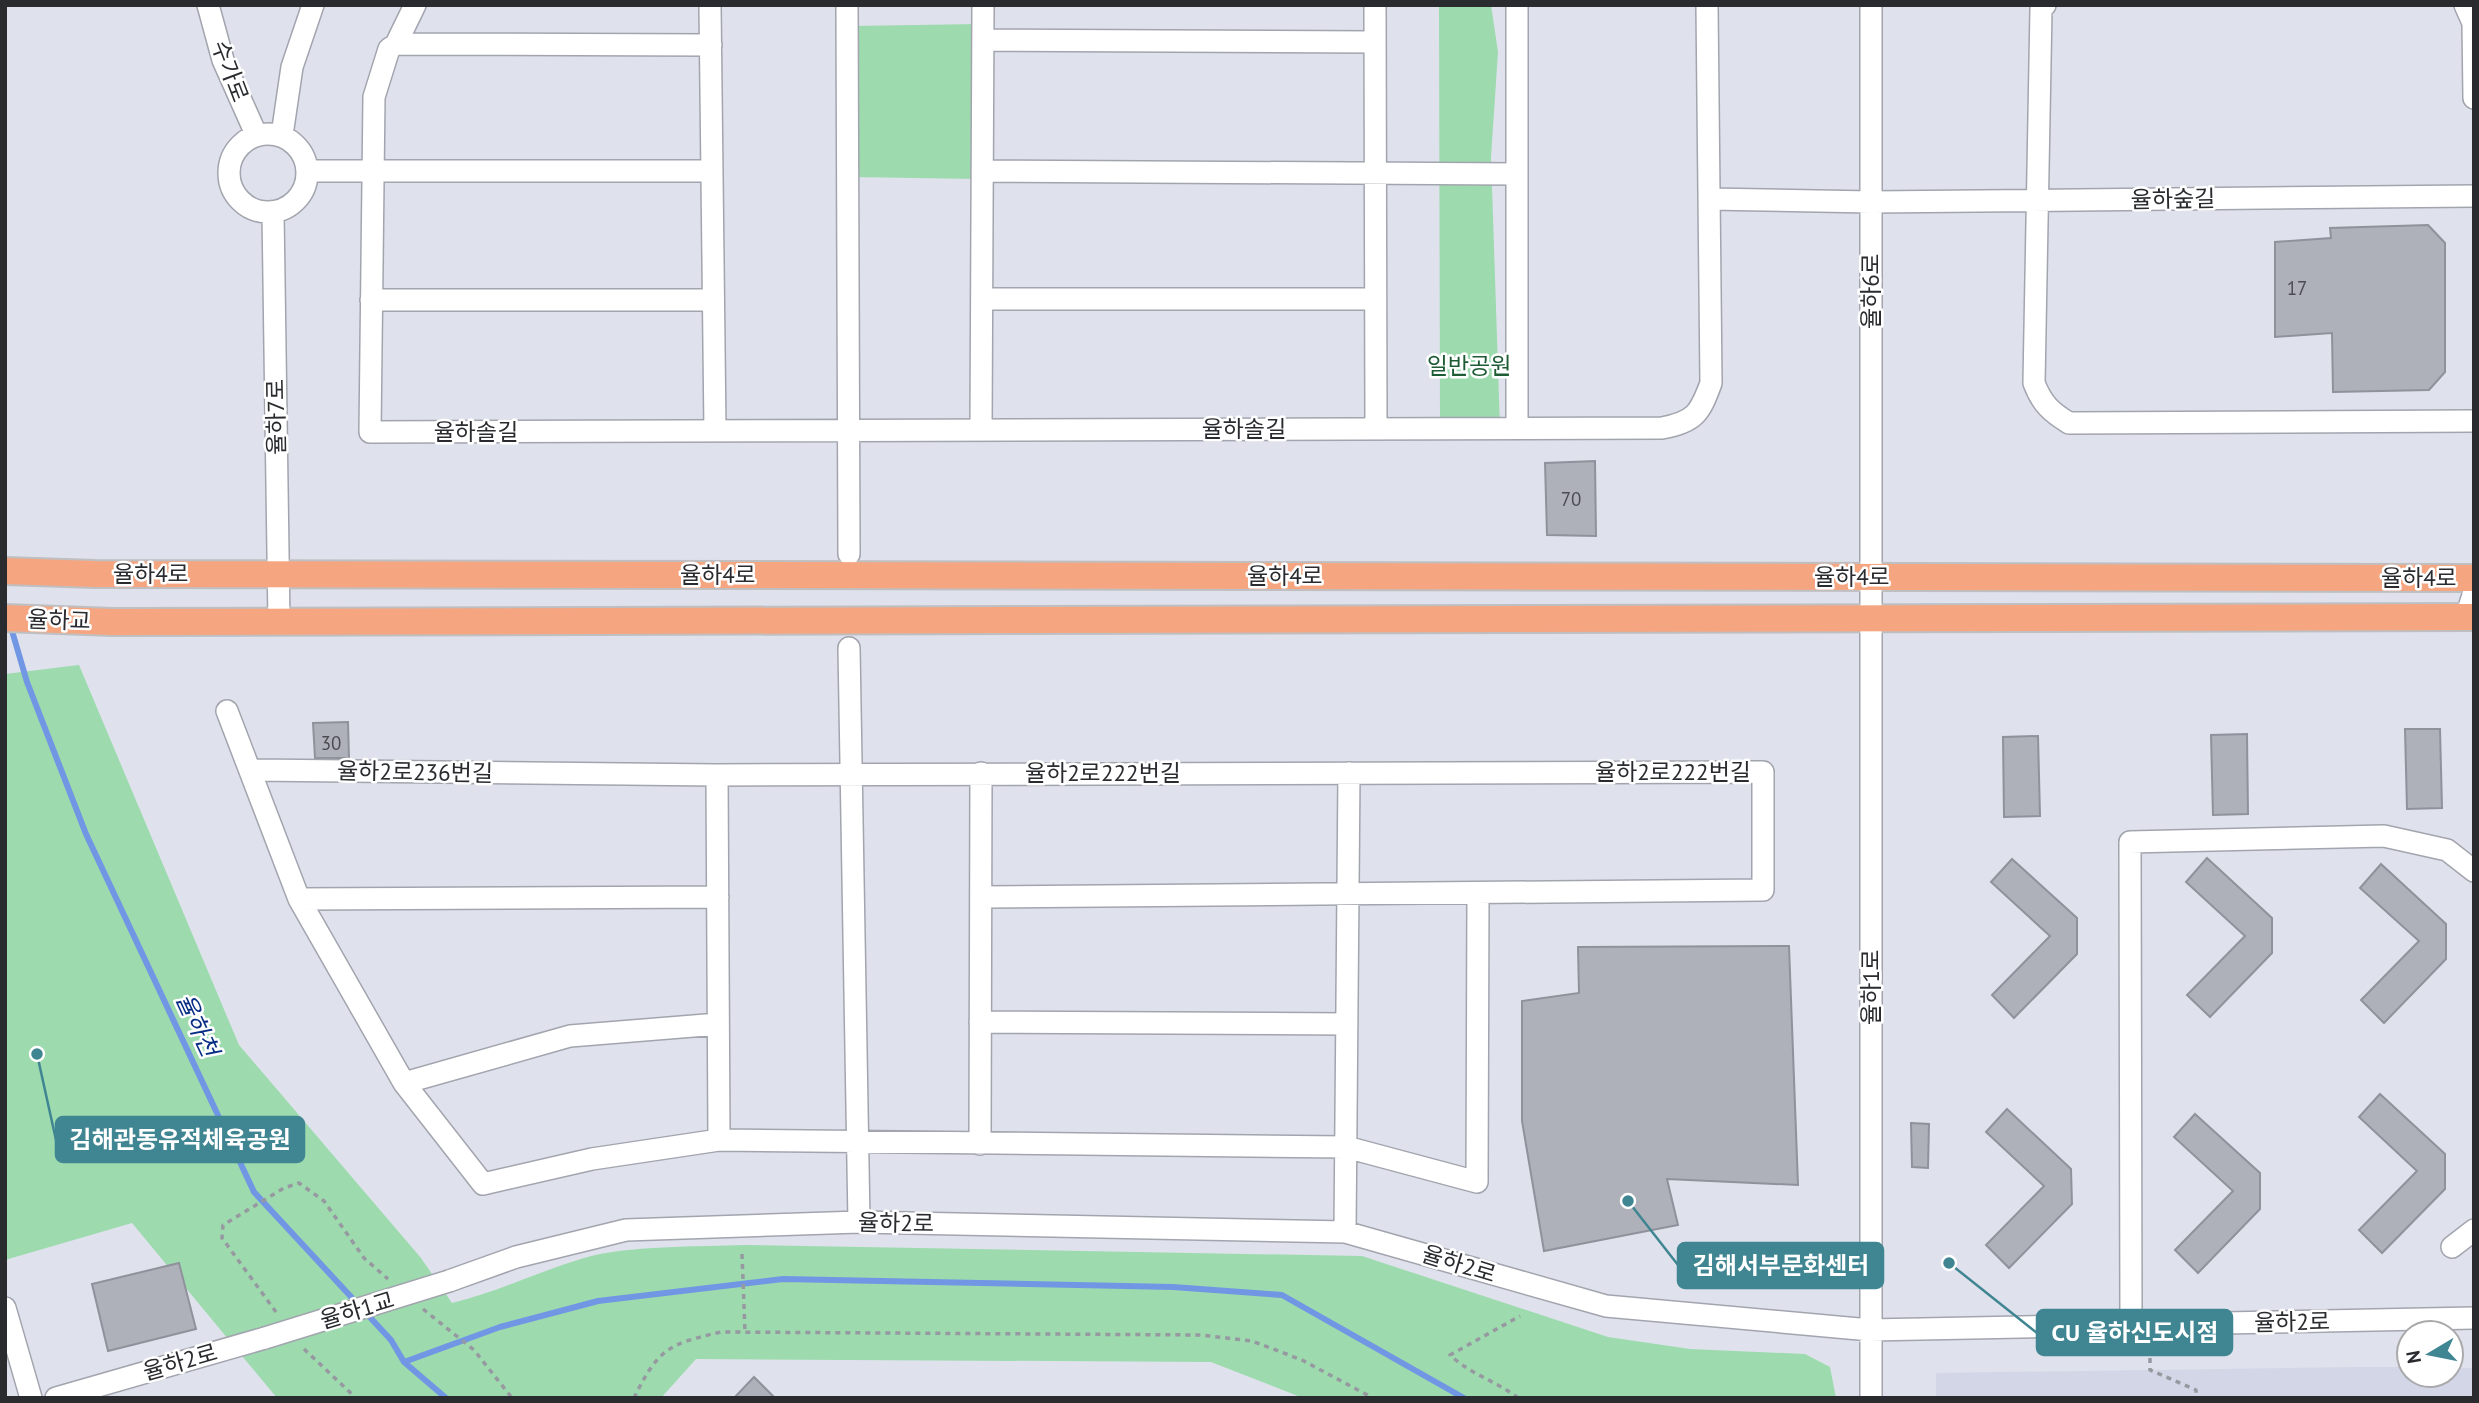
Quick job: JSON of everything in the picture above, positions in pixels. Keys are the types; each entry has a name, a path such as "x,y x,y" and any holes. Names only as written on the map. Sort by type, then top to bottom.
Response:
{"main road":[{"name":"율하교","path":"5,571 95,574"},
{"name":"율하4로","path":"95,574 2474,578"},
{"name":"율하4로","path":"113,622 2470,617"},
{"name":"율하교","path":"5,618 113,622"}],"street":[{"name":"수가로","path":"208,5 223,60 256,134"},
{"path":"282,135 292,66 313,5"},
{"name":"율하솔길","path":"415,5 396,44 389,48 374,97 370,432 1662,428 1690,420 1700,411 1711,383 1707,5"},
{"path":"710,5 715,431"},
{"path":"847,5 849,554"},
{"path":"981,430 983,5"},
{"path":"1375,5 1376,429"},
{"path":"1517,5 1517,428"},
{"name":"율하6로","path":"1871,5 1871,577"},
{"path":"2045,5 2041,9 2034,383 2040,401 2052,413 2069,423 2474,421"},
{"path":"2465,5 2473,23 2474,98"},
{"path":"983,40 1374,42"},
{"path":"396,44 711,45"},
{"path":"256,134 282,135 301,151 307,171 304,189 286,208 273,212 247,206 230,186 228,173 236,149 256,134"},
{"path":"307,171 711,171"},
{"path":"982,171 1517,174"},
{"name":"율하숲길","path":"1709,199 1871,201 2474,196"},
{"name":"율하7로","path":"273,212 279,622"},
{"path":"982,299 1375,299"},
{"path":"372,300 713,300"},
{"name":"율하1로","path":"1871,577 1871,1398"},
{"path":"2470,617 2474,592"},
{"path":"849,648 859,1222"},
{"path":"227,711 252,770 299,899 404,1083 483,1184 592,1159 719,1140 1346,1147 1477,1182 1478,893"},
{"name":"율하2로236번길","path":"252,770 717,775 850,773"},
{"path":"1345,1232 1349,772"},
{"name":"율하2로222번길","path":"850,773 1763,772 1763,890 981,897"},
{"path":"980,1144 981,773"},
{"path":"717,775 719,1140"},
{"path":"2131,1325 2130,842 2384,836 2446,850 2474,871"},
{"path":"299,899 718,897"},
{"path":"980,1022 1347,1024"},
{"path":"404,1083 570,1036 718,1024"},
{"name":"율하2로","path":"449,1281 516,1257 626,1230 859,1222 1345,1232 1606,1306 1870,1330 2474,1318"},
{"path":"2452,1247 2474,1230"},
{"name":"율하1교","path":"265,1338 449,1281"},
{"path":"5,1308 31,1398"},
{"name":"율하2로","path":"56,1398 265,1338"}],"path":[{"path":"282,1321 222,1238 223,1226 284,1188 299,1183 324,1201 364,1258 395,1286"},
{"path":"742,1254 745,1332"},
{"path":"416,1304 474,1350 512,1398"},
{"path":"1518,1398 1503,1387 1465,1370 1450,1355 1520,1316"},
{"path":"634,1398 651,1363 679,1341 721,1332 1201,1335 1252,1341 1302,1360 1373,1398"},
{"path":"298,1342 314,1362 356,1398"},
{"path":"2150,1358 2150,1370 2196,1390 2196,1398"}],"shaded area":[{"path":"2395,1367 2395,1389 2465,1389 2465,1368 2474,1368 2474,1398 1936,1398 1936,1373"}],"green space":[{"name":"일반공원","path":"1439,5 1491,5 1498,52 1491,157 1500,428 1440,428"},
{"path":"980,24 978,179 851,177 851,26"},
{"path":"79,665 239,1045 421,1258 452,1303 584,1258 663,1247 745,1245 1362,1256 1608,1337 1690,1349 1805,1354 1830,1367 1836,1398 1303,1398 1211,1362 696,1359 661,1398 277,1398 132,1223 5,1260 5,674"}],"building":[{"path":"2428,225 2445,243 2445,372 2429,390 2333,392 2332,333 2275,337 2275,242 2331,238 2330,228"},
{"path":"1595,461 1596,536 1547,535 1545,463"},
{"path":"348,722 349,758 315,758 313,723"},
{"path":"2405,729 2440,729 2442,808 2407,809"},
{"path":"2247,734 2248,814 2213,815 2211,735"},
{"path":"2038,736 2040,816 2004,817 2003,737"},
{"path":"2207,858 2272,918 2272,953 2210,1017 2187,995 2245,936 2186,882"},
{"path":"2012,859 2077,918 2077,954 2014,1018 1992,995 2050,936 1991,882"},
{"path":"2381,864 2446,924 2446,959 2384,1023 2361,1000 2419,941 2360,888"},
{"path":"1789,946 1798,1185 1667,1179 1678,1225 1544,1251 1522,1121 1522,1001 1579,993 1578,947"},
{"path":"2380,1094 2445,1154 2445,1189 2382,1253 2359,1230 2417,1171 2359,1117"},
{"path":"2007,1109 2071,1169 2072,1204 2009,1268 1986,1245 2044,1186 1986,1132"},
{"path":"2195,1114 2260,1173 2260,1209 2198,1273 2175,1250 2233,1191 2174,1137"},
{"path":"1911,1123 1929,1124 1928,1168 1912,1167"},
{"path":"179,1263 196,1329 108,1351 92,1284"},
{"path":"754,1377 775,1398 734,1398"}],"waterway":[{"name":"율하천","path":"10,624 27,682 86,834 254,1192 391,1340 404,1362 446,1398"},
{"path":"404,1362 500,1327 598,1301 783,1279 1173,1287 1282,1295 1464,1398"}],"place":[{"name":"김해관동유적체육공원","path":"37,1054"},
{"name":"김해서부문화센터","path":"1628,1201"},
{"name":"CU 율하신도시점","path":"1949,1263"}]}
